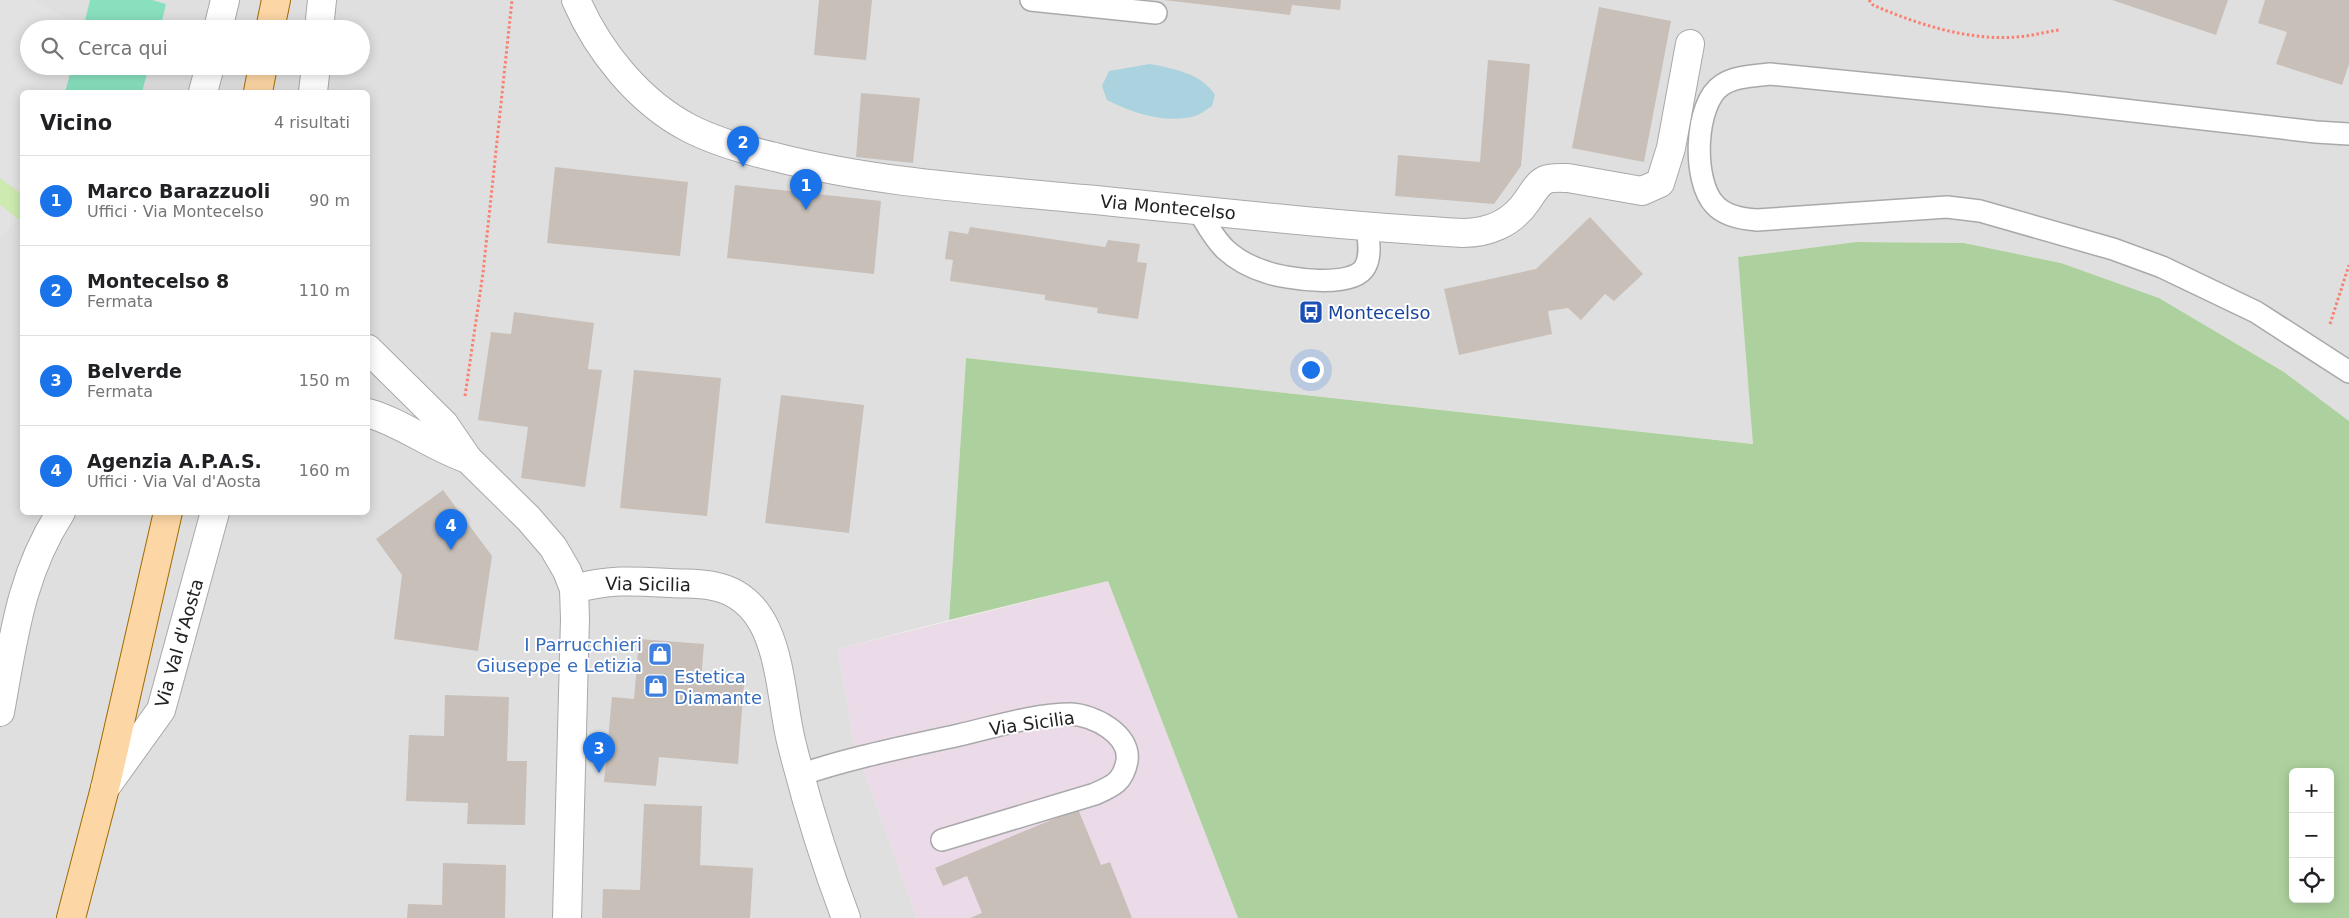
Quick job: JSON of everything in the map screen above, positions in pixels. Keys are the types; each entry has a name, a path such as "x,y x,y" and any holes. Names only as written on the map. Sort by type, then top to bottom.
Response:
{"main road":[{"path":"272,20 276,0"},
{"path":"258,90 261,75"},
{"path":"71,918 105,788 167,515"}],"street":[{"path":"220,20 225,0"},
{"path":"320,20 322,0"},
{"name":"Via Montecelso","path":"576,0 595,36 618,67 647,98 676,121 727,144 803,164 881,178 1428,232 1480,233 1494,229 1512,217 1545,180 1568,178 1642,191 1655,187 1660,183 1666,170 1690,44"},
{"path":"204,90 208,75"},
{"path":"313,90 315,75"},
{"path":"370,351 444,424 468,459 542,533 562,559 574,589 575,619 567,918"},
{"path":"370,414 391,422 439,448 468,459"},
{"path":"0,712 22,595 40,549 59,515"},
{"name":"Via Val d'Aosta","path":"105,788 161,710 214,515"},
{"name":"Via Sicilia","path":"574,589 608,581 704,585 723,589 744,600 762,621 772,646 800,775 827,867 846,918"}],"lane":[{"path":"1031,0 1156,13"},
{"path":"2349,134 1770,74 1747,77 1721,85 1708,101 1700,136 1700,171 1708,196 1725,213 1757,220 1947,207 1980,211 2113,249 2162,267 2256,312 2349,372"},
{"path":"1198,210 1216,240 1237,258 1268,273 1302,279 1345,279 1365,268 1368,250 1367,225"},
{"name":"Via Sicilia","path":"800,775 838,762 979,730 1071,714 1088,717 1105,725 1118,737 1126,748 1128,758 1124,772 1117,784 1095,794 942,840"}],"path":[{"path":"464,404 483,273 512,0"},
{"path":"1869,0 1873,5 1908,20 1961,34 2017,37 2059,30"},
{"path":"2321,353 2349,265"}],"shaded area":[{"path":"0,0 2349,0 2349,421 2284,372 2159,298 2061,263 1964,243 1856,242 1738,257 1754,444 966,358 949,620 838,649 854,743 917,918 0,918"},
{"path":"0,0 35,0 69,20 20,20 20,75 70,75 66,90 20,90 20,193 0,178"},
{"path":"0,205 19,220 0,237"},
{"path":"1108,581 1238,918 917,918 854,743 838,649"}],"green space":[{"path":"90,0 152,0 166,4 162,20 85,20"},
{"path":"70,75 147,75 143,90 66,90"},
{"path":"0,178 20,193 20,220 0,205"},
{"path":"1856,242 1964,243 2061,263 2159,298 2284,372 2349,421 2349,918 1238,918 1108,581 949,620 966,358 1753,444 1738,257"}],"water":[{"path":"1150,64 1195,77 1215,95 1212,106 1194,116 1170,119 1137,113 1107,100 1102,86 1109,71"}],"building":[{"path":"819,0 872,0 866,60 814,55"},
{"path":"1164,0 1341,0 1340,10 1292,5 1290,15"},
{"path":"2112,0 2228,0 2216,35"},
{"path":"2265,0 2349,0 2349,64 2342,85 2276,64 2287,32 2258,23"},
{"path":"1599,7 1671,21 1644,162 1572,148"},
{"path":"1488,60 1530,64 1521,166 1494,204 1395,196 1398,155 1480,162"},
{"path":"861,93 920,98 913,163 856,157"},
{"path":"555,167 688,182 680,256 547,243"},
{"path":"735,185 881,201 874,274 727,258"},
{"path":"1590,217 1643,274 1614,301 1605,294 1581,320 1568,308 1548,311 1552,334 1459,355 1444,289 1536,269"},
{"path":"970,227 1105,247 1108,240 1140,244 1137,262 1147,263 1138,319 1097,313 1098,308 1045,300 1045,295 950,281 953,260 945,259 949,231 968,234"},
{"path":"514,312 594,323 588,369 602,370 585,487 521,478 528,427 478,420 491,332 511,334"},
{"path":"634,370 721,378 707,516 620,508"},
{"path":"781,395 864,405 849,533 765,523"},
{"path":"443,490 492,556 478,651 394,639 402,575 376,539"},
{"path":"639,639 704,644 701,680 744,683 738,764 659,757 656,786 604,782 612,697 634,699"},
{"path":"445,695 509,697 507,761 527,761 525,825 467,824 468,803 406,801 409,735 444,736"},
{"path":"644,804 702,806 700,865 753,868 750,918 602,918 603,889 640,890"},
{"path":"1078,809 1101,865 1110,862 1132,918 970,918 982,913 967,876 943,886 935,868"},
{"path":"443,863 506,865 505,918 407,918 408,904 442,905"}],"place":[{"name":"Montecelso 8","path":"743,167"},
{"name":"Marco Barazzuoli","path":"806,210"},
{"name":"Montecelso","path":"1311,312"},
{"name":"Agenzia A.P.A.S.","path":"451,550"},
{"name":"I Parrucchieri Giuseppe e Letizia","path":"660,654"},
{"name":"Estetica Diamante","path":"656,686"},
{"name":"Belverde","path":"599,773"}]}
